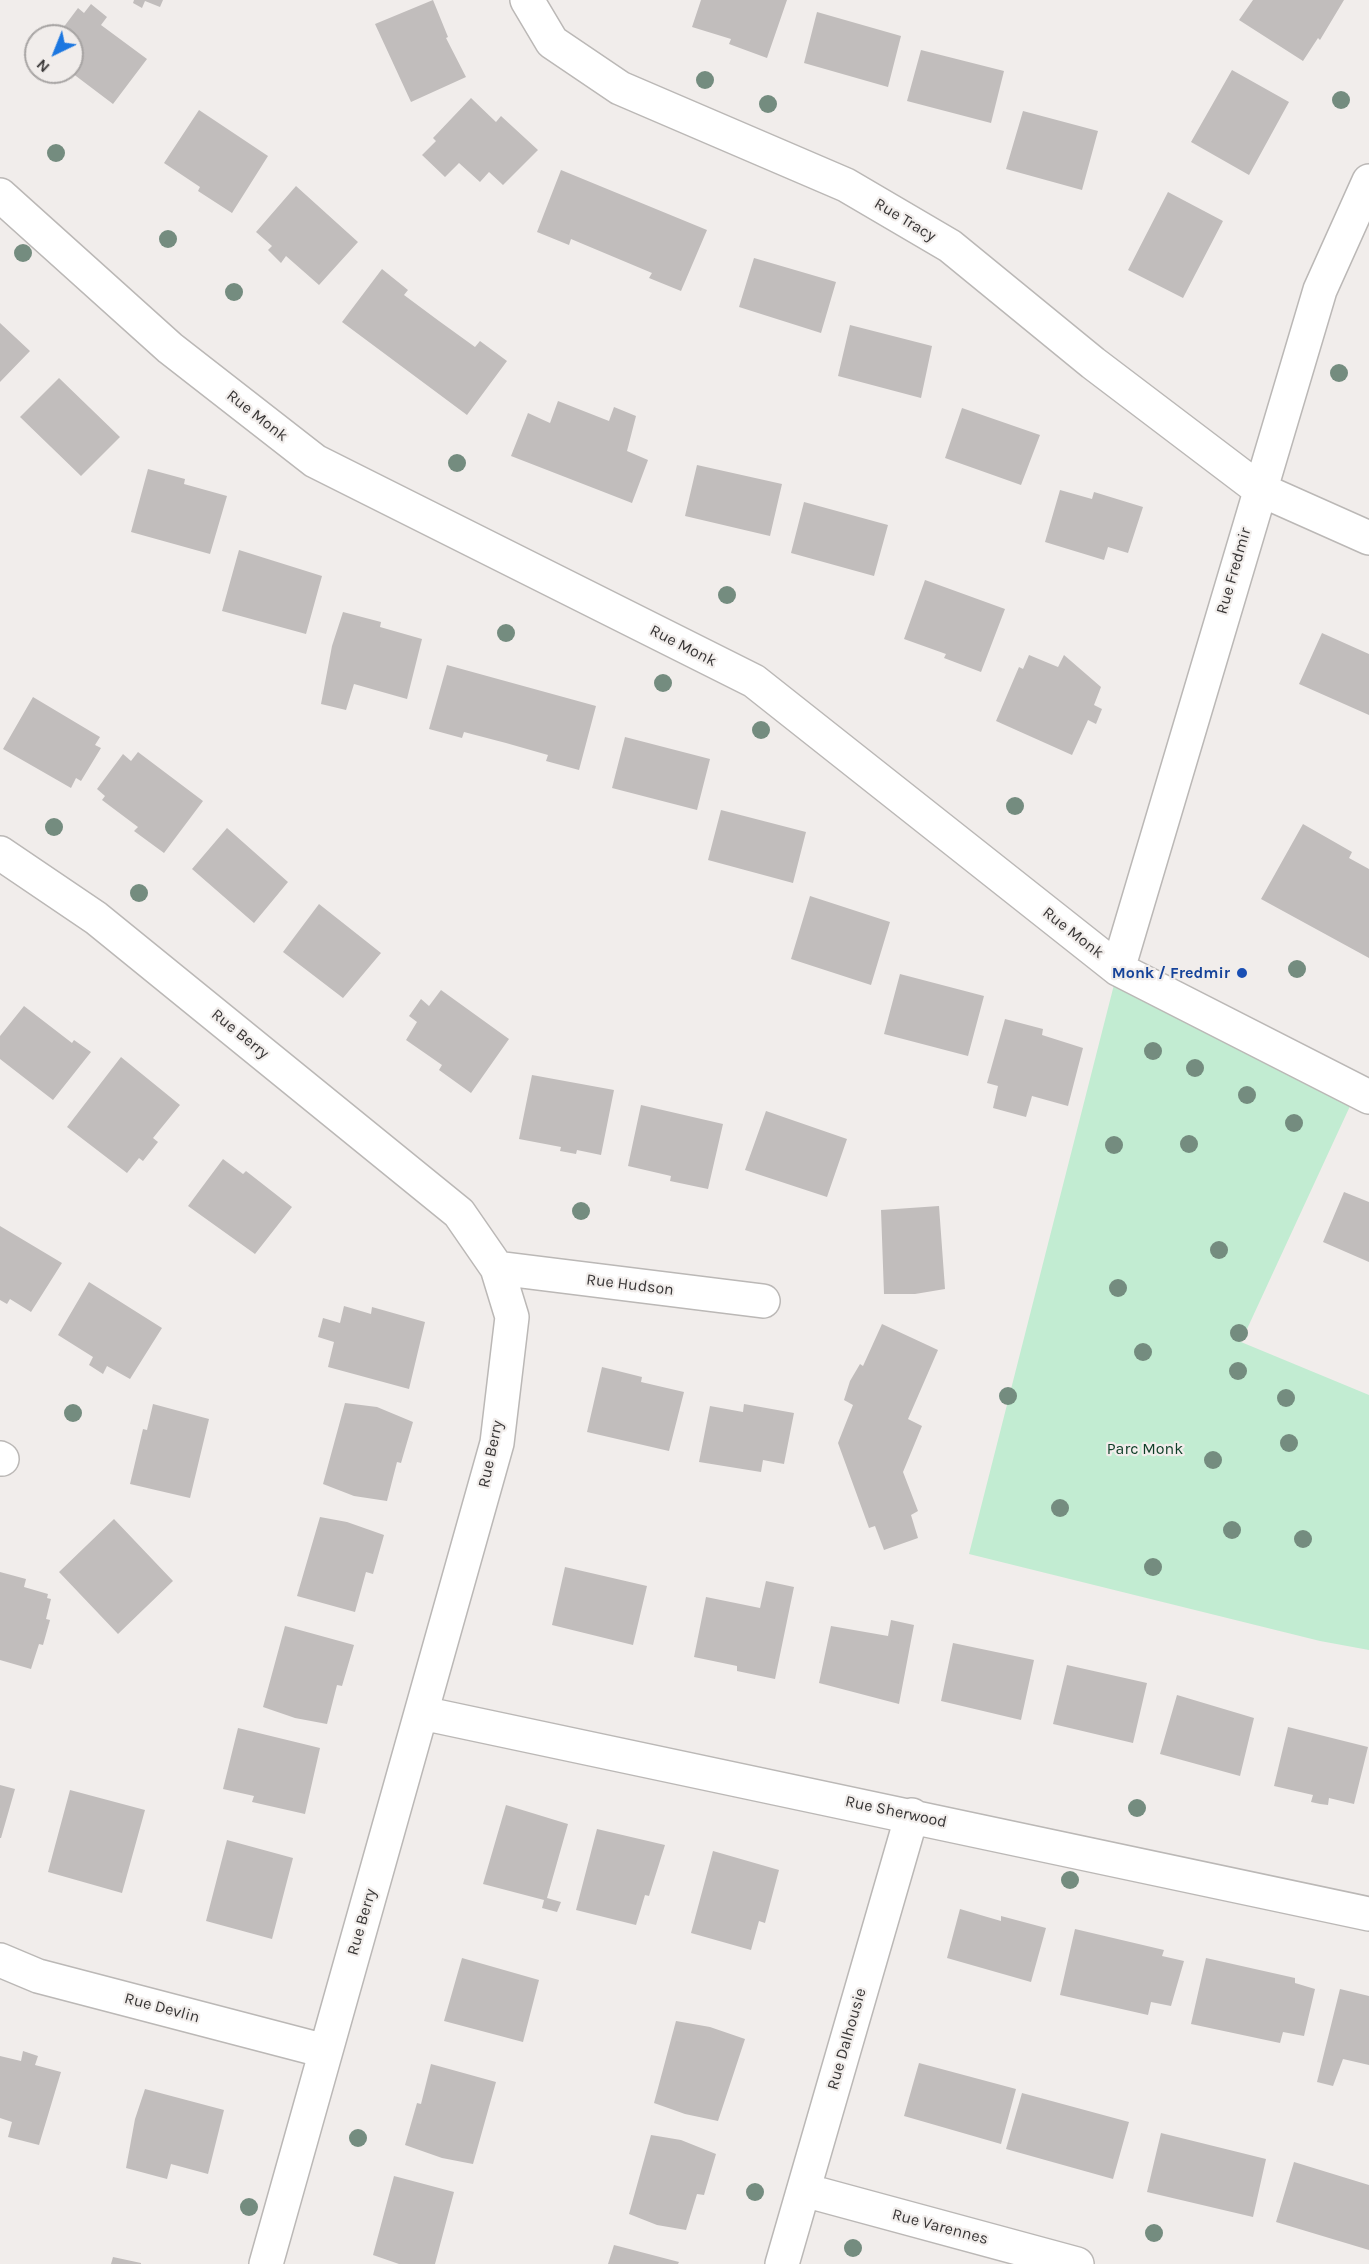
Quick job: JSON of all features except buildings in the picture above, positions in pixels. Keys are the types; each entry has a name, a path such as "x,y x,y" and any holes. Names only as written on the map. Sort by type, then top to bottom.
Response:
{"street":[{"name":"Rue Tracy","path":"527,0 552,42 620,88 846,185 950,246 1093,363 1258,489 1369,538"},
{"name":"Rue Fredmir","path":"1118,969 1258,489 1320,290 1369,181"},
{"name":"Rue Monk","path":"0,195 170,348 315,461 754,681 1118,969 1369,1096"},
{"name":"Rue Berry","path":"0,853 96,918 459,1213 498,1268 512,1317 496,1443 266,2264"},
{"name":"Rue Hudson","path":"498,1268 763,1301"},
{"name":"Rue Sherwood","path":"422,1713 912,1815 1369,1914"},
{"name":"Rue Dalhousie","path":"782,2264 912,1815"},
{"name":"Rue Devlin","path":"0,1960 38,1976 325,2051"},
{"name":"Rue Varennes","path":"804,2190 1077,2264"}],"green space":[{"name":"Parc Monk","path":"1118,969 1357,1091 1241,1342 1369,1395 1369,1650 1320,1641 969,1554"}],"place":[{"name":"Monk / Fredmir","path":"1242,973"}]}
